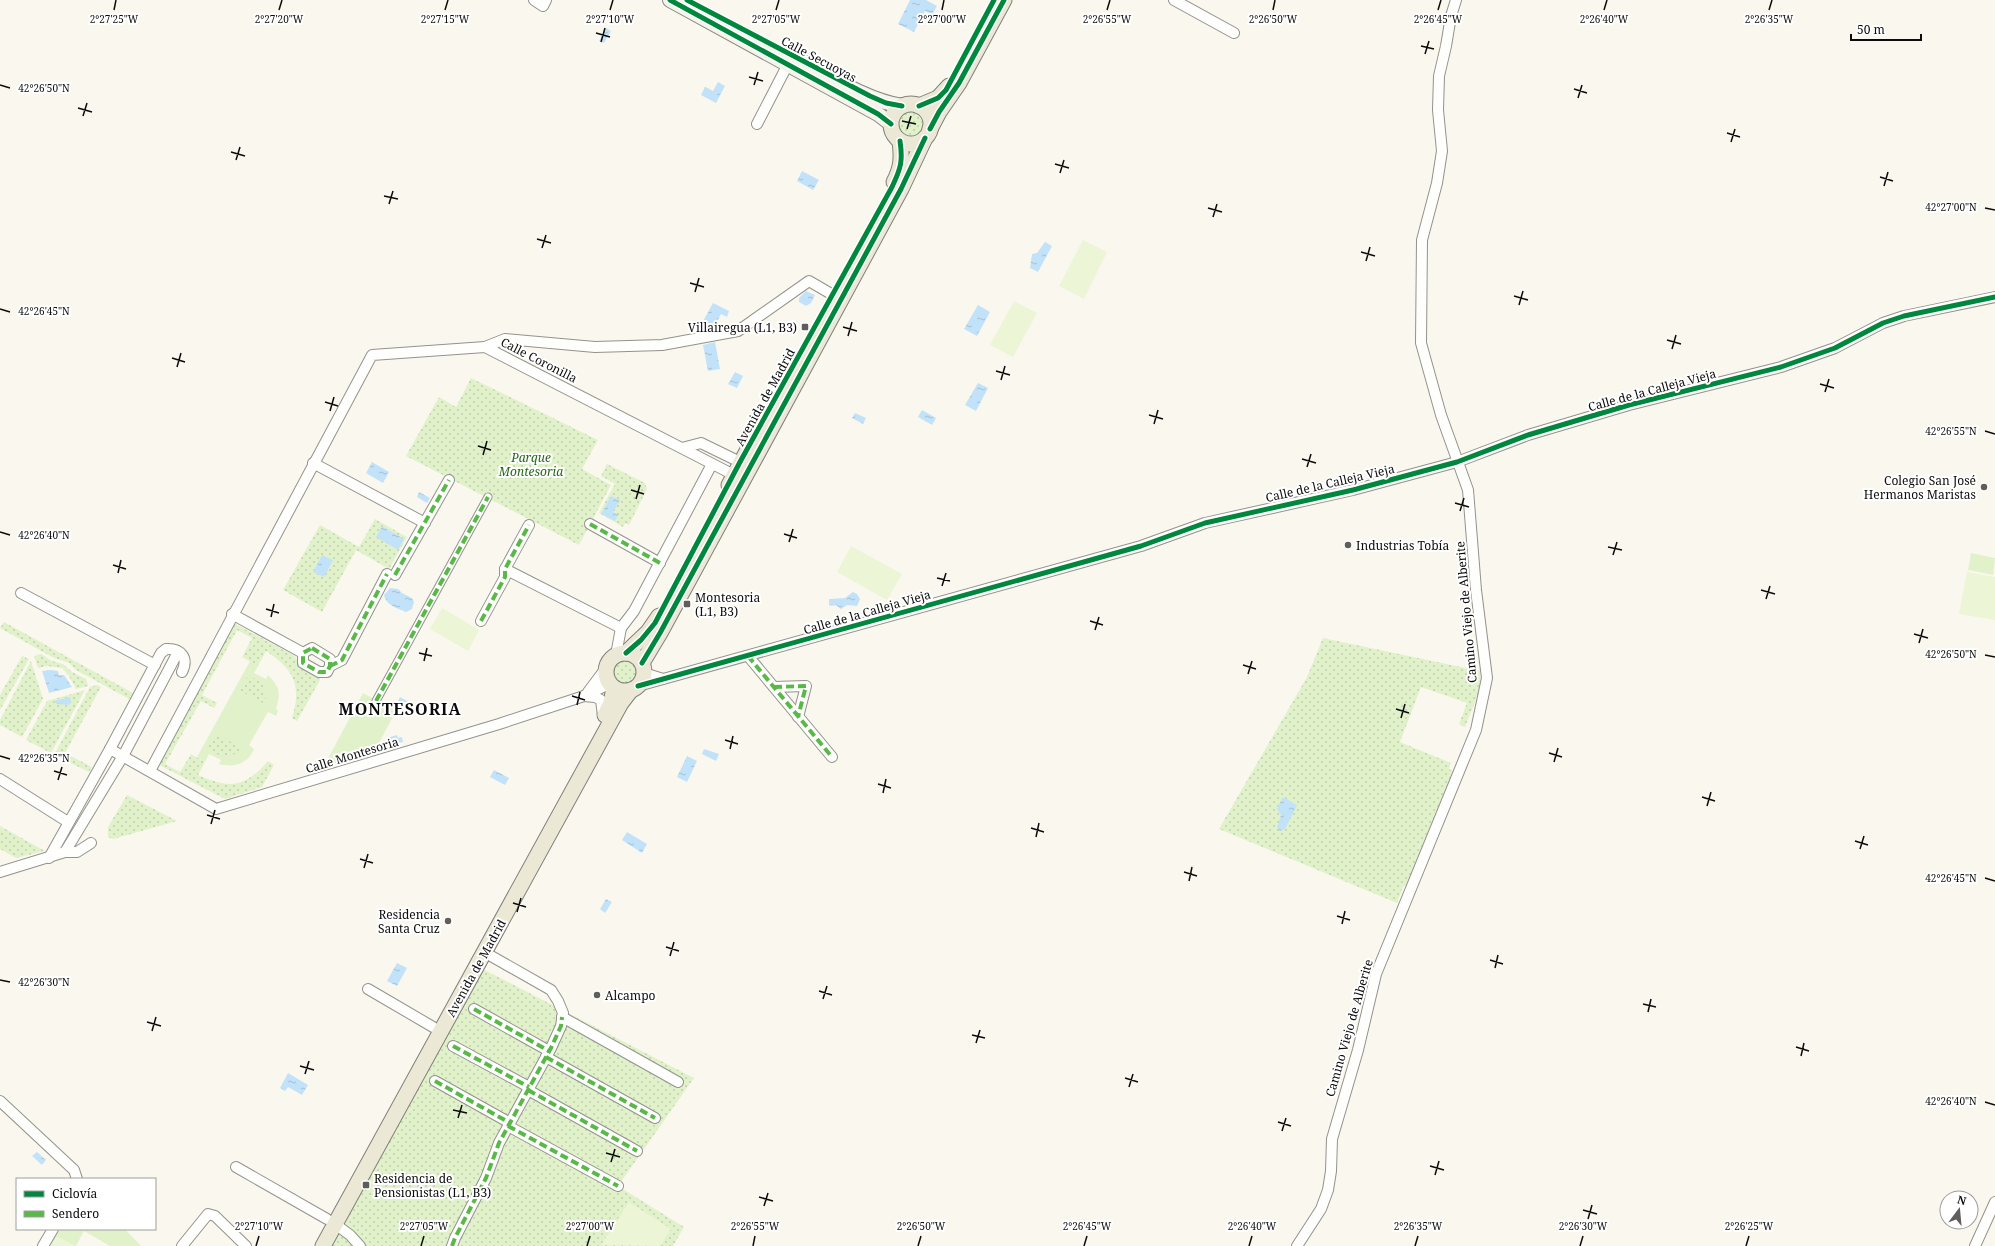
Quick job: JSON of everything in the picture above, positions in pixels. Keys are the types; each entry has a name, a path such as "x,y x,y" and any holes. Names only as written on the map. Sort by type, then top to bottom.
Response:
{"main road":[{"name":"Calle Secuoyas","path":"670,0 878,114 891,124"},
{"name":"Calle Secuoyas","path":"687,0 886,104 902,106"},
{"path":"919,106 938,98 946,90 994,0"},
{"name":"Avenida de Madrid","path":"312,1246 331,1222 484,952 621,703 639,678 660,633 901,189 939,112 959,83 1004,0"},
{"path":"908,104 919,106 927,113 931,123 928,133 913,144 900,141 892,131 891,124 894,114 902,106 908,104"},
{"name":"Avenida de Madrid","path":"621,654 641,640 655,623 737,469 900,171 902,156 900,141"},
{"path":"621,654 632,654 639,678 620,691 612,686 606,673 608,662 621,654"},
{"name":"Avenida de Madrid","path":"323,1246 331,1222 433,1027 611,703 612,686"}],"street":[{"path":"533,0 545,3"},
{"path":"1174,0 1234,33"},
{"name":"Camino Viejo de Alberite","path":"1297,1246 1321,1210 1328,1190 1334,1132 1358,1050 1376,974 1476,730 1487,678 1476,590 1468,490 1441,415 1421,343 1422,240 1437,183 1442,151 1438,110 1439,76 1446,46 1450,16 1456,0"},
{"path":"757,124 788,64"},
{"path":"485,348 505,339 595,347 662,345 738,331 809,281 833,295"},
{"name":"Calle de la Calleja Vieja","path":"665,679 1142,546 1205,523 1353,490 1457,462 1528,435 1615,410 1781,367 1835,348 1883,323 1904,316 1995,297"},
{"name":"Calle Coronilla","path":"313,463 372,355 485,348 712,464 737,469"},
{"path":"682,448 701,443 737,469"},
{"path":"150,771 313,463 425,523"},
{"path":"621,654 621,628 634,611 712,464"},
{"path":"330,666 342,660 391,575 425,523 449,480"},
{"path":"376,701 488,497"},
{"path":"590,524 660,563"},
{"path":"481,621 504,577 505,570 529,525"},
{"path":"505,570 516,574 621,628"},
{"path":"21,592 155,665"},
{"path":"232,614 303,654"},
{"path":"49,858 110,749 161,653 166,648 178,652 184,657 186,662 182,672"},
{"path":"312,648 330,659 330,666 327,672 319,672 303,663 303,654 312,648"},
{"path":"65,852 123,756 178,652"},
{"path":"748,656 832,757"},
{"path":"584,696 594,686 606,668"},
{"path":"639,678 665,679"},
{"path":"639,678 665,679"},
{"name":"Calle Montesoria","path":"110,749 216,809 499,724 612,686"},
{"path":"774,687 806,686 798,717"},
{"path":"584,696 595,697 601,700 603,705 603,718"},
{"path":"0,779 68,822"},
{"path":"0,872 65,852 76,852 91,843"},
{"path":"452,1246 486,1178 499,1143 548,1054 561,1026 563,1013 551,990 484,952"},
{"path":"368,989 433,1027"},
{"path":"474,1009 655,1118"},
{"path":"562,1017 678,1082"},
{"path":"453,1046 637,1151"},
{"path":"435,1081 618,1186"},
{"path":"0,1101 74,1170 77,1178"},
{"path":"236,1167 350,1234 360,1246"},
{"path":"1974,1246 1995,1202"},
{"path":"182,1246 208,1214 215,1216 246,1246"},
{"path":"43,1246 52,1230"}],"green space":[{"path":"911,110 920,114 924,123 920,132 911,136 902,132 898,123 902,114"},
{"path":"1083,240 1107,252 1084,299 1059,286"},
{"path":"1014,301 1037,313 1013,357 990,345"},
{"name":"Parque Montesoria","path":"471,378 598,440 582,469 611,485 579,545 406,456 439,397 456,407"},
{"path":"607,464 645,483 647,489 629,525 625,523 623,527 599,513 615,484 601,476"},
{"path":"375,519 407,537 389,569 356,550 322,612 283,590 320,525 359,547"},
{"path":"851,546 902,574 887,600 837,572"},
{"path":"1971,553 1995,558 1993,575 1968,570"},
{"path":"1967,572 1995,577 1995,620 1959,614"},
{"path":"442,608 479,630 468,651 430,629"},
{"path":"4,622 133,693 129,699 76,670 69,663 54,658 0,628"},
{"path":"234,623 295,656 299,664 319,676 320,680 297,721 292,718 295,706 296,687 289,672 276,658 266,651 258,666 242,657 252,638 237,630 202,695 217,703 214,708 201,701 165,764 180,772 191,754 205,762 198,775 219,783 228,784 244,781 252,777 268,761 274,765 262,787 225,799 161,766 158,762"},
{"path":"1323,638 1480,671 1481,687 1465,727 1459,724 1467,703 1421,687 1400,742 1451,763 1449,769 1453,771 1410,883 1403,887 1397,903 1219,829 1307,677"},
{"path":"41,654 52,661 63,664 72,672 86,679 88,686 76,689 69,676 62,668 47,666 38,668 34,656"},
{"path":"22,656 29,659 0,710 0,695"},
{"path":"625,659 634,662 637,671 634,680 625,683 616,680 613,671 616,662"},
{"path":"31,661 43,699 22,737 0,725 0,720"},
{"path":"250,661 258,666 254,673 266,679 268,675 277,687 279,699 276,709 278,711 276,716 268,712 249,745 254,749 248,758 240,764 219,764 221,760 209,754 205,762 197,757"},
{"path":"248,675 264,684 266,694 265,704 240,691"},
{"path":"97,685 101,687 65,753 92,767 89,772 54,755 90,687"},
{"path":"85,690 51,753 26,740 47,701"},
{"path":"363,693 396,711 373,754 323,768"},
{"path":"216,733 241,748 234,755 229,756 216,754 207,750"},
{"path":"127,795 177,821 113,839 108,837 108,827"},
{"path":"0,826 45,851 16,858 0,849"},
{"path":"477,966 694,1078 618,1186 684,1227 673,1246 330,1246"},
{"path":"629,1202 671,1229 660,1246 601,1245"},
{"path":"61,1230 126,1230 141,1246 110,1246 84,1231 76,1246 50,1246 57,1233"},
{"path":"57,1236 74,1245 51,1246"}],"water":[{"path":"910,0 926,0 937,6 932,15 925,11 914,32 898,24"},
{"path":"606,28 611,31 604,43 599,41"},
{"path":"718,82 725,86 716,103 701,95 705,87 713,91"},
{"path":"802,171 819,180 813,190 797,181"},
{"path":"1045,242 1052,246 1038,272 1030,268 1032,254 1037,253"},
{"path":"806,291 815,295 811,303 806,306 799,302 799,298"},
{"path":"713,303 729,311 727,317 721,314 713,329 702,323"},
{"path":"978,305 990,312 977,336 964,329"},
{"path":"715,342 720,369 708,371 703,345"},
{"path":"735,372 743,376 737,388 728,384"},
{"path":"978,383 988,388 976,411 965,405"},
{"path":"922,410 936,418 932,425 918,417"},
{"path":"855,413 866,418 863,424 852,418"},
{"path":"372,462 389,472 383,483 366,473"},
{"path":"419,492 430,498 427,503 417,497"},
{"path":"611,496 620,500 613,512 618,515 615,521 601,514"},
{"path":"382,526 404,539 398,550 376,537"},
{"path":"322,555 333,560 324,577 313,572"},
{"path":"390,588 398,589 402,593 412,598 414,602 412,609 406,612 389,604 384,595"},
{"path":"853,592 857,594 860,599 857,606 847,605 841,609 836,605 829,605 829,599 845,598"},
{"path":"42,671 58,671 59,675 64,675 72,687 49,693"},
{"path":"70,697 71,701 69,705 58,704 54,701"},
{"path":"400,697 411,703 408,709 397,703"},
{"path":"397,735 398,738 402,737 403,742 389,745 387,738"},
{"path":"704,749 719,754 716,761 702,754"},
{"path":"687,756 697,761 687,782 677,777"},
{"path":"494,770 509,778 505,785 490,777"},
{"path":"1282,798 1285,798 1297,805 1285,829 1280,831 1277,827 1281,815 1277,809"},
{"path":"627,832 647,844 642,853 622,840"},
{"path":"606,899 612,902 605,913 600,909"},
{"path":"397,963 407,968 397,986 387,981"},
{"path":"288,1073 308,1085 302,1095 288,1087 285,1091 280,1088"},
{"path":"37,1152 46,1160 42,1165 32,1156"}],"marked path":[{"path":"395,575 449,480"},
{"path":"376,701 488,497"},
{"path":"590,524 660,563"},
{"path":"481,621 505,577 505,569 529,525"},
{"path":"330,666 342,660 387,574"},
{"path":"312,648 330,659 330,666 327,672 319,672 303,663 303,653 312,648"},
{"path":"748,656 832,757"},
{"path":"774,687 806,686 798,717"},
{"path":"474,1009 549,1051"},
{"path":"452,1246 486,1178 499,1143 551,1048 561,1026 562,1017"},
{"path":"453,1046 529,1087"},
{"path":"546,1057 655,1118"},
{"path":"435,1081 510,1123"},
{"path":"528,1090 637,1151"},
{"path":"508,1126 618,1186"}],"cycle path":[{"path":"670,0 878,114 891,124"},
{"path":"687,0 870,96 886,103 902,106"},
{"path":"919,106 938,98 946,90 994,0"},
{"path":"930,129 939,112 959,83 1004,0"},
{"path":"642,663 660,633 901,189 925,138"},
{"path":"626,653 641,640 655,623 740,462 892,187 900,164 900,141"},
{"path":"638,686 1141,546 1205,523 1353,490 1457,462 1528,435 1629,405 1781,367 1835,348 1883,323 1904,316 1995,297"}],"place":[{"name":"Villairegua (L1, B3)","path":"805,327"},
{"name":"Colegio San José Hermanos Maristas","path":"1984,487"},
{"name":"Industrias Tobía","path":"1348,545"},
{"name":"Montesoria (L1, B3)","path":"687,604"},
{"name":"Residencia Santa Cruz","path":"448,921"},
{"name":"Alcampo","path":"597,995"},
{"name":"Residencia de Pensionistas (L1, B3)","path":"366,1185"}],"district":[{"name":"MONTESORIA","path":"400,709"}]}
